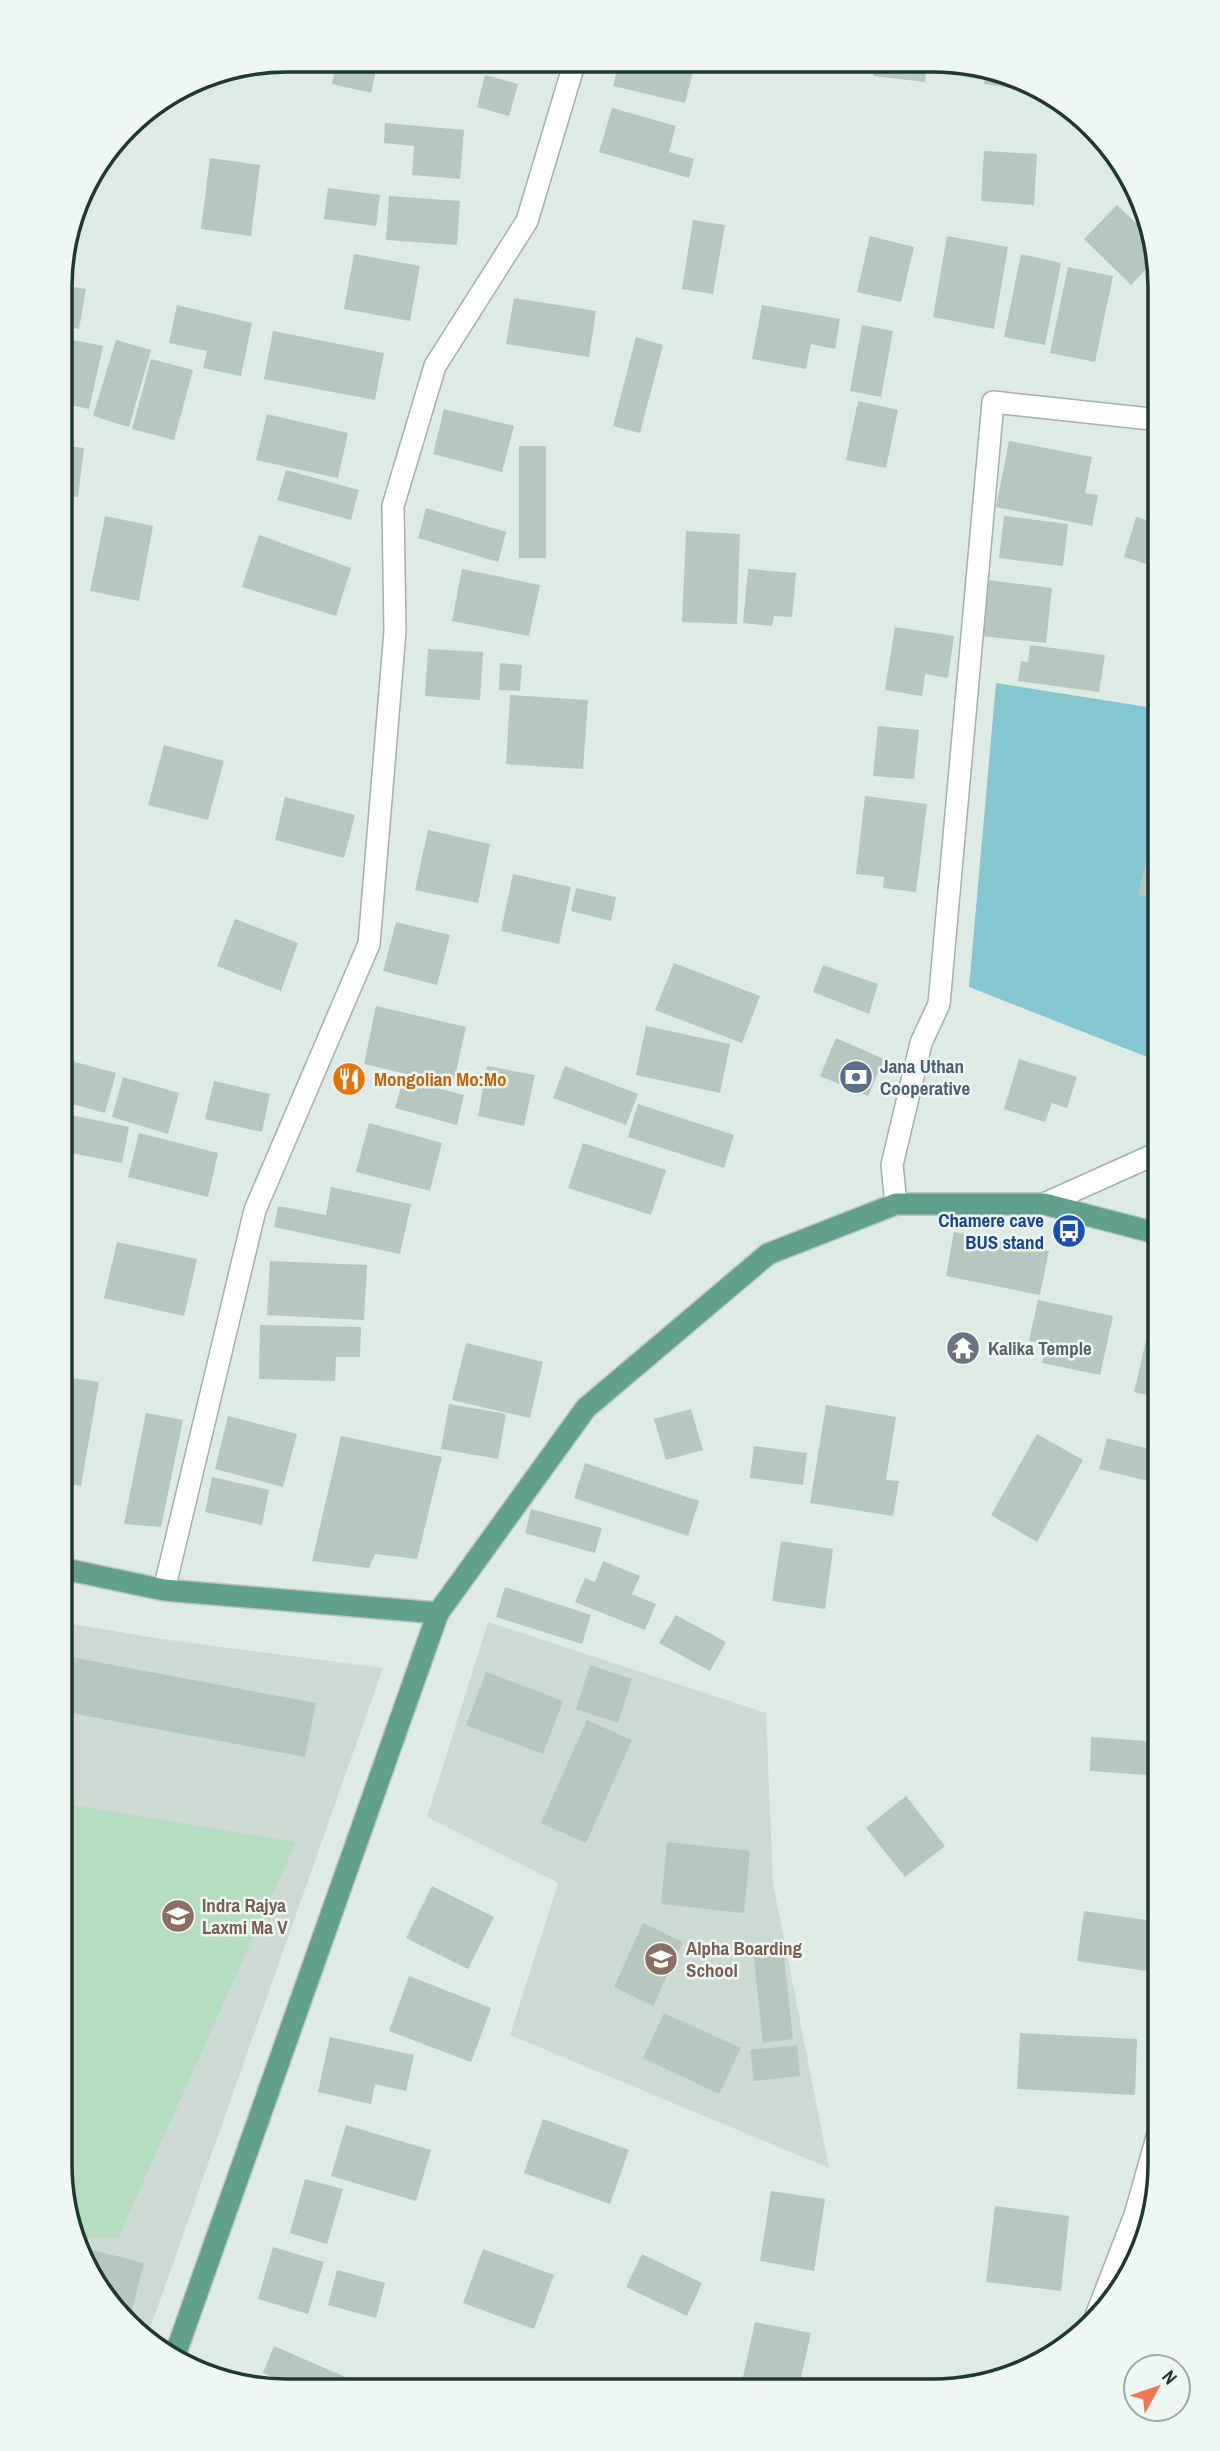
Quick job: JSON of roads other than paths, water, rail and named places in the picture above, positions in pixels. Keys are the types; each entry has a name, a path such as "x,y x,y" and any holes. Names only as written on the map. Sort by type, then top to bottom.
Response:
{"main road":[{"path":"177,2349 438,1613 586,1408 768,1254 896,1204 1044,1204 1148,1231"},
{"path":"72,1570 164,1590 438,1613"}],"street":[{"path":"164,1590 255,1210 369,944 394,631 393,506 435,366 527,221 572,72"},
{"path":"896,1204 891,1166 921,1043 939,1004 993,402 1148,419"},
{"path":"1044,1204 1148,1157"},
{"path":"1104,2295 1135,2215 1148,2169"}],"water":[{"path":"996,683 1148,707 1148,1057 969,987"}],"place":[{"name":"Jana Uthan Cooperative","path":"856,1077"},
{"name":"Mongolian Mo:Mo","path":"349,1079"},
{"name":"Chamere cave BUS stand","path":"1069,1231"},
{"name":"Kalika Temple","path":"963,1348"},
{"name":"Indra Rajya Laxmi Ma V","path":"178,1916"},
{"name":"Alpha Boarding School","path":"661,1959"}]}
